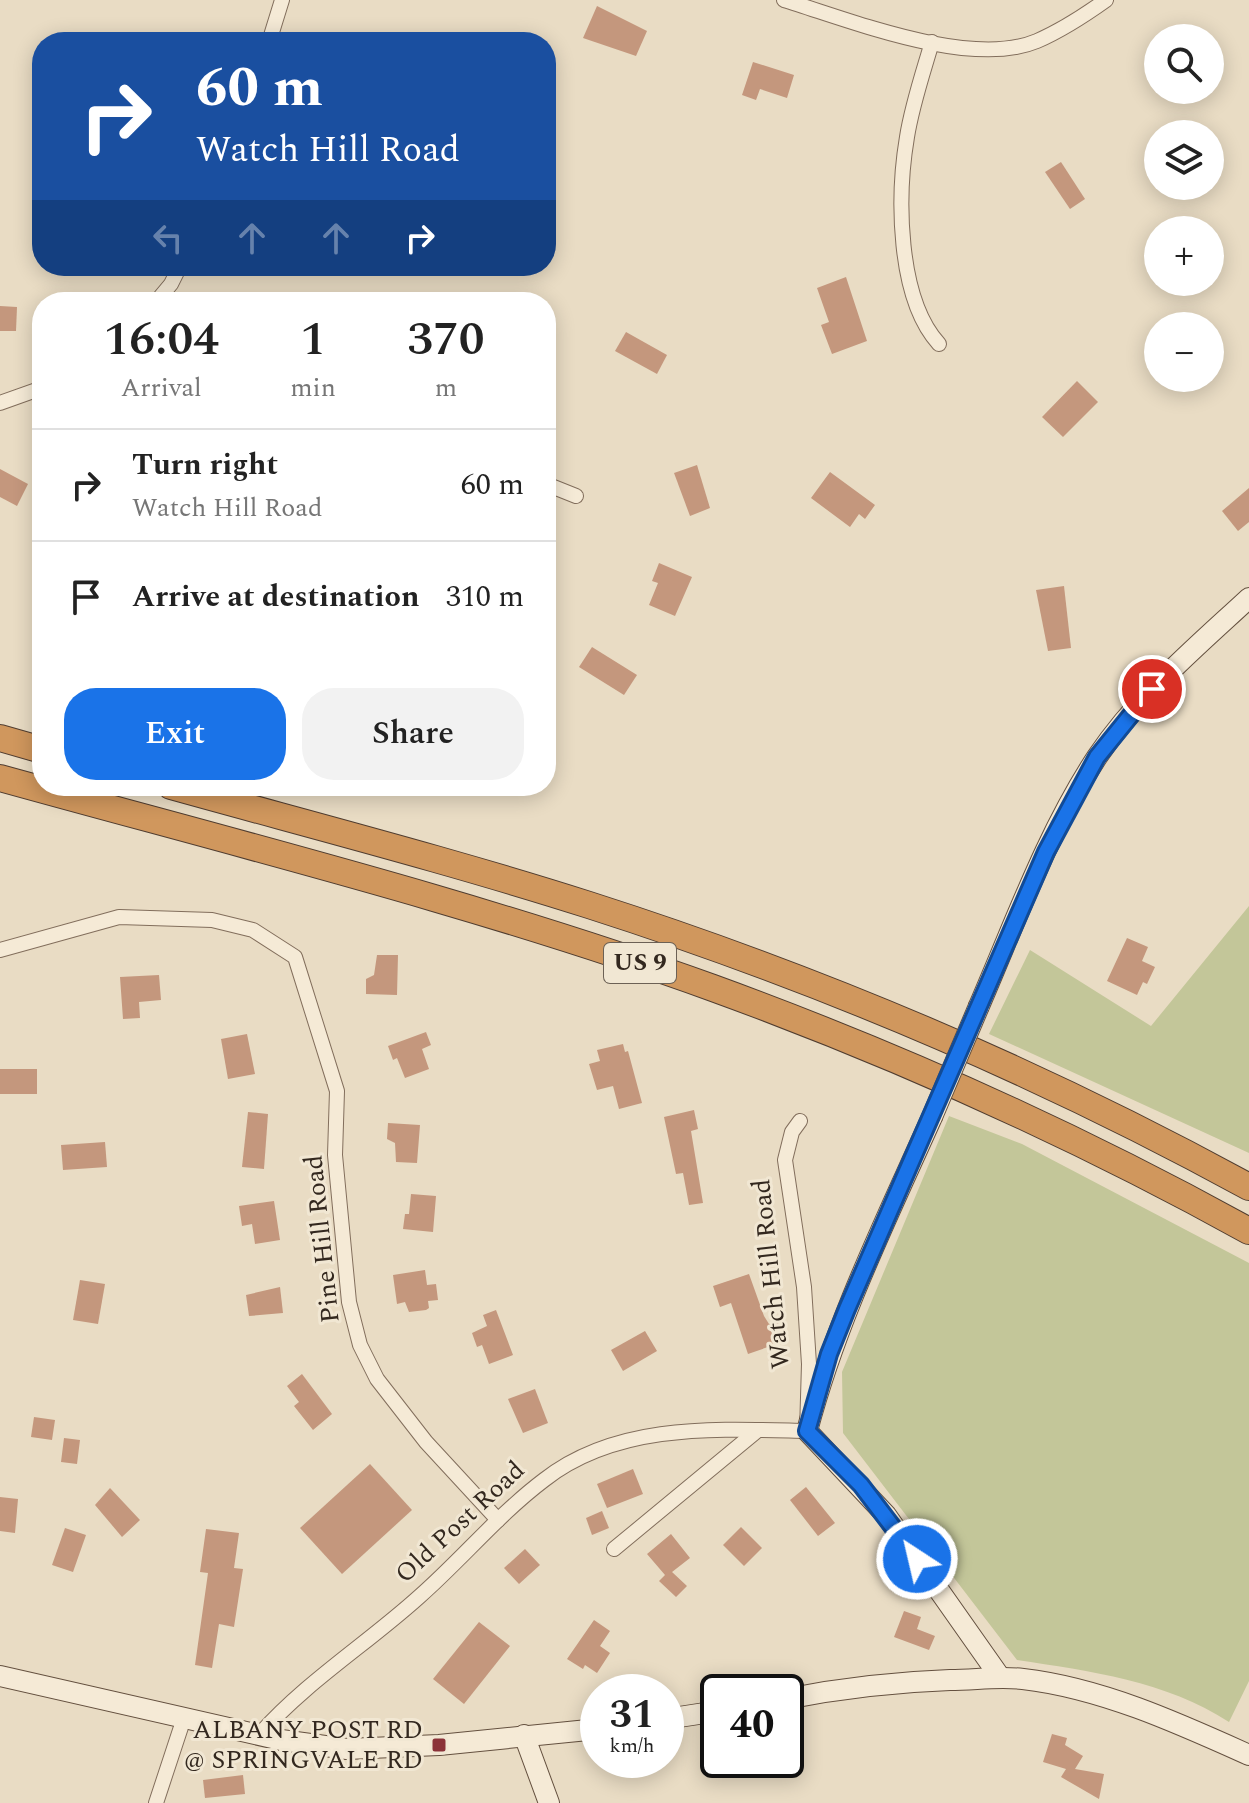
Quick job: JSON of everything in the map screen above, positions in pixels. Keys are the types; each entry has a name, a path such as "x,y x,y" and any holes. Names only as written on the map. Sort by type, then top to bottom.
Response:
{"highway":[{"path":"0,738 32,747"},
{"name":"US 9","path":"0,778 32,787"},
{"name":"US 9","path":"65,796 424,896 711,988 958,1086 1134,1170 1249,1231"},
{"name":"US 9","path":"206,796 515,883 725,951 973,1051 1153,1136 1249,1187"}],"street":[{"path":"272,32 282,0"},
{"path":"784,0 966,50 1035,42 1106,0"},
{"path":"932,42 907,136 902,180 904,246 915,307 925,329 939,344"},
{"path":"0,403 32,392"},
{"path":"556,488 576,496"},
{"name":"Watch Hill Road","path":"807,1431 829,1354 847,1309 1054,834 1097,757 1152,689 1249,598"},
{"name":"Pine Hill Road","path":"0,950 119,917 212,920 253,930 295,957 337,1091 337,1170 349,1302 360,1345 377,1379 426,1442 498,1520"},
{"name":"Watch Hill Road","path":"800,1121 792,1132 785,1160 806,1313 807,1431"},
{"name":"Old Post Road","path":"259,1735 288,1703 419,1598 498,1520 546,1478 589,1454 634,1438 695,1430 807,1431"},
{"path":"614,1549 758,1430"},
{"path":"807,1431 886,1515 1000,1677"},
{"path":"0,1676 259,1735 347,1749 439,1745 580,1730"},
{"path":"804,1695 896,1682 1000,1677 1052,1684 1120,1702 1249,1755"},
{"path":"156,1803 184,1718"},
{"path":"524,1735 549,1803"}],"green space":[{"path":"1249,906 1249,1153 989,1034 1030,950 1151,1026"},
{"path":"949,1116 1022,1144 1249,1263 1249,1681 1229,1722 1205,1708 1153,1687 1100,1674 1017,1660 843,1433 842,1372"}],"building":[{"path":"597,6 647,31 636,56 583,38"},
{"path":"753,62 794,75 787,98 760,89 756,100 742,95"},
{"path":"1061,162 1085,199 1070,209 1045,172"},
{"path":"846,277 867,341 832,354 821,325 829,322 817,288"},
{"path":"0,306 17,307 16,331 0,331"},
{"path":"626,332 667,355 657,374 615,351"},
{"path":"1077,381 1098,402 1063,437 1042,417"},
{"path":"697,465 710,508 690,516 674,473"},
{"path":"0,469 28,484 17,506 0,497"},
{"path":"830,472 875,505 865,519 859,514 850,527 811,498"},
{"path":"1249,488 1249,522 1238,531 1222,511"},
{"path":"659,563 692,577 675,616 649,605 658,583 652,581"},
{"path":"1064,586 1071,648 1048,651 1036,590"},
{"path":"592,647 637,675 624,695 579,667"},
{"path":"1127,938 1148,947 1142,961 1155,967 1147,984 1143,982 1137,995 1107,981"},
{"path":"377,955 398,955 397,995 366,994 366,979 374,975"},
{"path":"159,975 161,1000 139,1002 140,1018 123,1019 120,977"},
{"path":"426,1032 431,1045 422,1049 429,1069 405,1078 388,1046"},
{"path":"247,1034 255,1074 228,1079 221,1039"},
{"path":"623,1044 625,1052 628,1051 642,1103 619,1109 613,1086 597,1090 589,1064 600,1061 597,1050"},
{"path":"0,1069 37,1069 37,1094 0,1094"},
{"path":"694,1110 698,1129 691,1131 703,1203 689,1205 683,1173 676,1174 664,1117"},
{"path":"248,1112 268,1114 264,1169 242,1167"},
{"path":"388,1123 420,1125 417,1163 396,1162 395,1143 387,1139"},
{"path":"105,1142 107,1167 63,1170 61,1145"},
{"path":"411,1194 436,1196 433,1232 403,1229 405,1214 409,1214"},
{"path":"274,1201 280,1240 255,1244 252,1224 242,1226 239,1206"},
{"path":"425,1270 427,1285 436,1284 438,1300 428,1301 429,1308 426,1310 409,1312 405,1302 397,1304 393,1275"},
{"path":"749,1274 764,1316 769,1324 777,1320 785,1341 748,1354 731,1303 720,1307 713,1286"},
{"path":"80,1280 105,1284 98,1324 73,1320"},
{"path":"280,1287 283,1313 249,1316 246,1295"},
{"path":"496,1310 513,1355 489,1364 482,1345 477,1347 472,1333 487,1326 483,1315"},
{"path":"645,1331 657,1351 623,1371 611,1350"},
{"path":"302,1374 332,1414 313,1430 294,1406 299,1402 287,1386"},
{"path":"535,1389 548,1423 523,1433 508,1399"},
{"path":"34,1417 55,1420 52,1440 31,1437"},
{"path":"64,1438 80,1440 77,1464 61,1462"},
{"path":"370,1464 412,1510 342,1574 300,1528"},
{"path":"633,1469 643,1494 607,1508 597,1484"},
{"path":"806,1487 835,1523 818,1536 790,1500"},
{"path":"110,1488 140,1520 122,1537 95,1505"},
{"path":"0,1497 18,1499 15,1533 0,1531"},
{"path":"602,1511 609,1528 592,1535 586,1518"},
{"path":"741,1527 762,1548 744,1566 723,1545"},
{"path":"65,1528 86,1535 73,1572 52,1565"},
{"path":"206,1529 239,1533 234,1568 243,1569 234,1627 219,1624 212,1668 195,1665 208,1573 200,1572"},
{"path":"671,1534 690,1558 672,1572 687,1586 676,1597 659,1581 665,1575 647,1554"},
{"path":"525,1549 540,1565 519,1584 504,1568"},
{"path":"904,1611 921,1617 917,1629 935,1636 929,1650 894,1637"},
{"path":"594,1620 610,1631 600,1646 610,1653 597,1673 567,1659"},
{"path":"479,1622 510,1646 464,1704 433,1679"},
{"path":"1052,1734 1067,1738 1065,1745 1083,1756 1075,1769 1104,1774 1099,1799 1061,1777 1066,1769 1043,1762"},
{"path":"243,1775 245,1794 205,1798 203,1780"}],"place":[{"name":"ALBANY POST RD @ SPRINGVALE RD","path":"439,1745"}],"route":[{"path":"917,1559 861,1485 807,1431 817,1393 847,1309 1054,834 1097,757 1152,689"}]}
